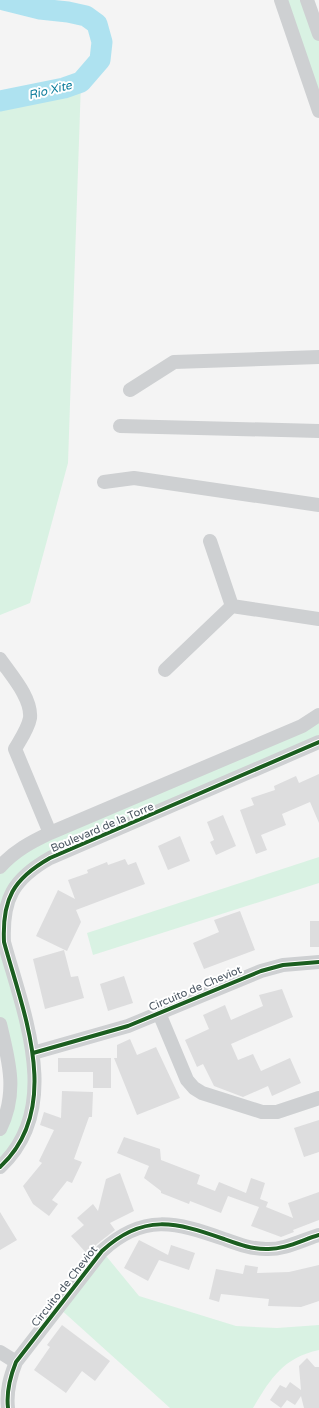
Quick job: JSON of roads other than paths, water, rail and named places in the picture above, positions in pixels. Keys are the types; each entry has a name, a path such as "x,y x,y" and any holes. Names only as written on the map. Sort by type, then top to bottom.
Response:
{"street":[{"path":"281,0 319,111"},
{"path":"307,0 319,34"},
{"path":"130,390 174,362 319,357"},
{"path":"120,426 319,431"},
{"path":"104,482 134,478 319,505"},
{"path":"210,541 232,606"},
{"path":"232,606 319,619"},
{"path":"164,670 232,606"},
{"path":"0,658 27,701 30,710 30,720 15,749 50,833"},
{"name":"Boulevard de la Torre","path":"0,867 10,855 50,833 302,726 319,715"},
{"name":"Boulevard de la Torre","path":"0,1167 21,1141 34,1102 33,1052 4,942 5,918 9,899 17,883 32,869 50,858 319,742"},
{"name":"Circuito de Cheviot","path":"33,1052 115,1031 261,971 283,965 319,962"},
{"path":"159,1013 186,1080 202,1093 262,1112 277,1112 319,1098"},
{"path":"0,1024 10,1074 11,1097 7,1115 0,1128"},
{"name":"Circuito de Cheviot","path":"8,1408 9,1383 16,1362 102,1251 115,1239 132,1230 152,1225 170,1223 189,1227 250,1248 267,1250 283,1247 319,1235"},
{"path":"0,1352 16,1362"}],"waterway":[{"name":"Rio Xite","path":"0,101 64,88 81,82 100,60 102,42 97,24 86,16 68,12 40,9 4,0"}]}
